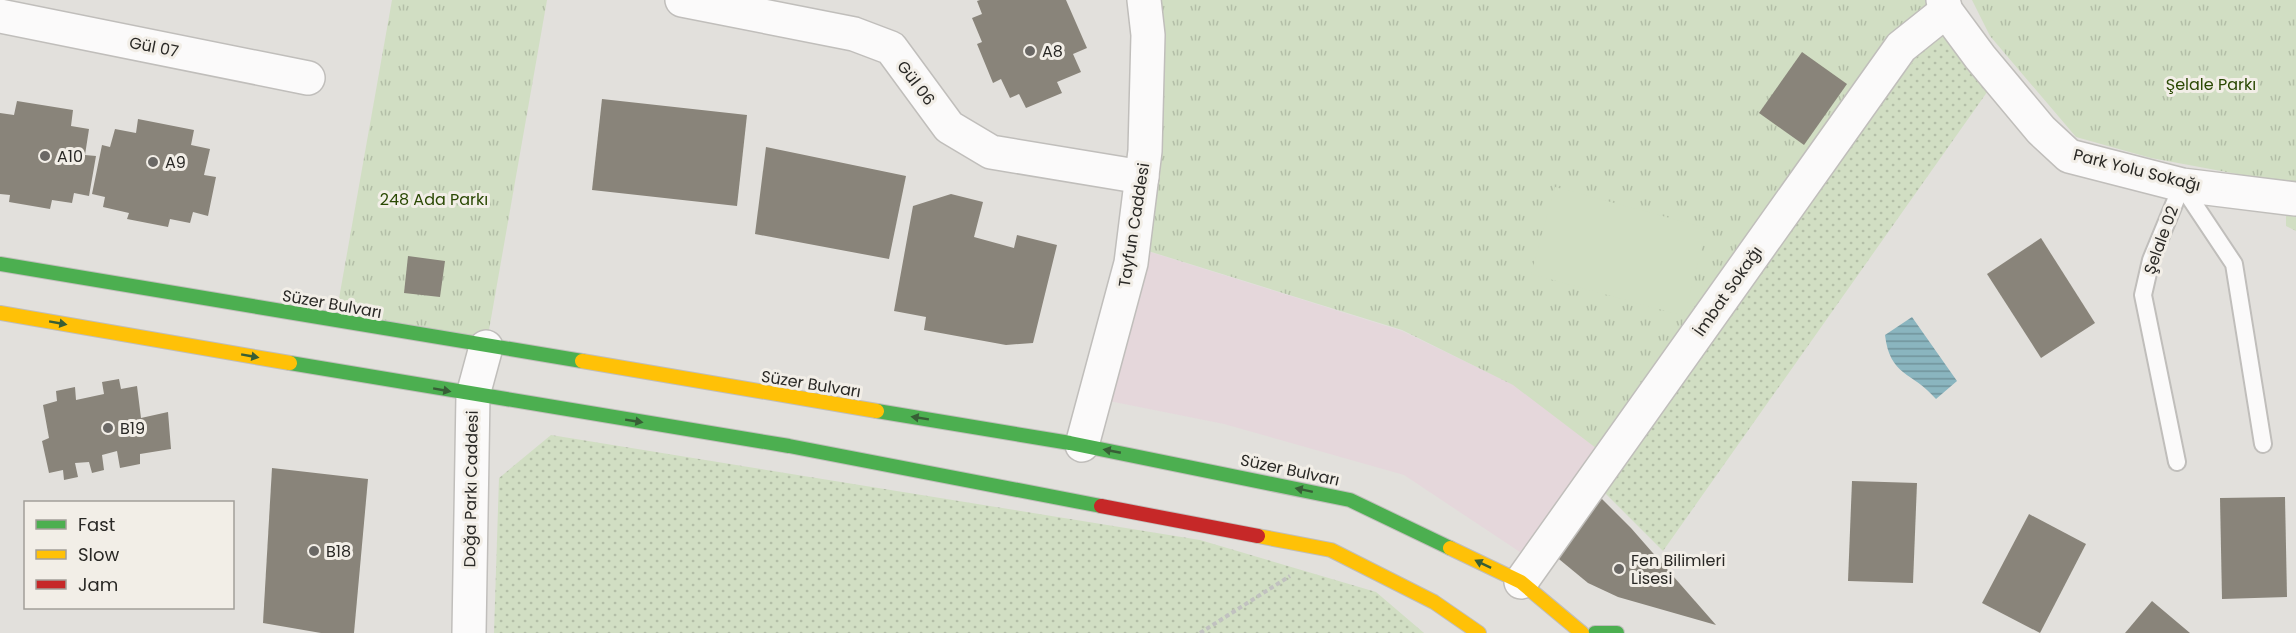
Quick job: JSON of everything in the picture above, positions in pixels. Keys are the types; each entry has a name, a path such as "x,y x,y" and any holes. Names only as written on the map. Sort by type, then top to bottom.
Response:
{"main road":[{"name":"Süzer Bulvarı","path":"0,264 1082,445 1350,500 1521,582 1582,633"},
{"path":"0,313 473,395 789,446 1331,550 1434,602 1479,633"},
{"path":"1595,633 1617,633"}],"street":[{"name":"Gül 06","path":"682,0 854,34 891,48 949,128 991,152 1142,177"},
{"name":"Tayfun Caddesi","path":"1082,445 1131,263 1146,151 1148,35 1144,0"},
{"name":"Park Yolu Sokağı","path":"1945,6 1980,57 2041,130 2069,156 2182,185 2296,199"},
{"name":"İmbat Sokağı","path":"1521,582 1901,47 1945,6"},
{"name":"Gül 07","path":"0,16 308,78"},
{"name":"Doğa Parkı Caddesi","path":"469,633 473,395 486,347"}],"lane":[{"name":"Şelale 02","path":"2182,185 2234,264 2263,444"},
{"name":"Şelale 02","path":"2177,462 2143,295 2151,260 2182,185"}],"path":[{"path":"1200,633 1331,550"}],"shaded area":[{"path":"1144,250 1402,331 1516,386 1613,460 1535,562 1404,475 1224,424 1104,400"}],"green space":[{"name":"248 Ada Parkı","path":"392,0 547,0 486,347 335,321"},
{"path":"1156,0 1943,0 1947,17 1613,461 1513,385 1402,330 1145,250"},
{"name":"Şelale Parkı","path":"1972,0 2296,0 2296,231 2286,226 2286,183 2151,158 2076,137 1990,36"},
{"path":"1946,11 1997,78 1663,551 1593,481"},
{"path":"1555,187 1707,228 1684,316 1531,274"},
{"path":"551,435 1200,540 1376,592 1424,633 494,633 499,478"}],"water":[{"path":"1912,317 1957,381 1936,399 1897,366 1888,349 1885,335"}],"building":[{"name":"A8","path":"1066,0 1087,48 1073,54 1081,72 1057,82 1062,93 1026,108 1019,94 1010,98 1001,79 993,83 977,44 982,42 972,18 982,14 977,1"},
{"path":"1802,52 1847,84 1804,145 1759,113"},
{"path":"602,99 747,115 737,206 592,190"},
{"name":"A10","path":"17,101 73,110 71,126 89,129 85,155 96,156 89,196 74,193 72,203 52,200 50,209 9,202 10,195 0,194 0,113 14,115"},
{"name":"A9","path":"138,119 194,130 191,145 210,149 204,175 216,177 208,216 193,212 190,223 170,219 168,227 127,219 129,213 103,207 105,197 92,194 102,145 110,147 115,129 136,133"},
{"path":"766,147 906,176 889,259 755,234"},
{"path":"951,194 983,202 974,237 1014,248 1017,235 1057,245 1033,343 1006,345 924,330 926,317 894,311 913,206"},
{"path":"2041,238 2095,323 2041,358 1987,274"},
{"path":"408,256 445,261 440,297 404,293"},
{"name":"B19","path":"119,379 121,389 137,386 141,418 168,412 171,449 140,454 140,464 120,468 117,451 102,455 104,470 92,473 89,462 75,463 78,477 64,480 63,470 49,473 42,441 49,438 43,405 57,401 56,391 75,387 76,400 104,394 102,382"},
{"name":"B18","path":"272,468 368,479 354,633 321,633 263,623"},
{"path":"1852,481 1917,483 1913,583 1848,581"},
{"name":"Fen Bilimleri Lisesi","path":"1599,496 1631,528 1716,625 1618,597 1588,583 1554,555"},
{"path":"2285,497 2287,597 2222,599 2220,498"},
{"path":"2029,514 2086,544 2040,633 1982,603"},
{"path":"2152,601 2190,633 2125,633"}],"traffic: fast":[{"path":"0,264 582,361"},
{"path":"290,363 789,446 1101,506"},
{"path":"877,411 1070,443 1350,500 1450,548"},
{"path":"1595,633 1617,633"}],"traffic: slow":[{"path":"0,313 290,363"},
{"path":"582,361 877,411"},
{"path":"1258,536 1331,550 1434,602 1479,633"},
{"path":"1450,548 1521,582 1582,633"}],"traffic: jam":[{"path":"1101,506 1258,536"}],"place":[{"name":"A8","path":"1030,51"},
{"name":"A10","path":"45,156"},
{"name":"A9","path":"153,162"},
{"name":"B19","path":"108,428"},
{"name":"B18","path":"314,551"},
{"name":"Fen Bilimleri Lisesi","path":"1619,569"}]}
